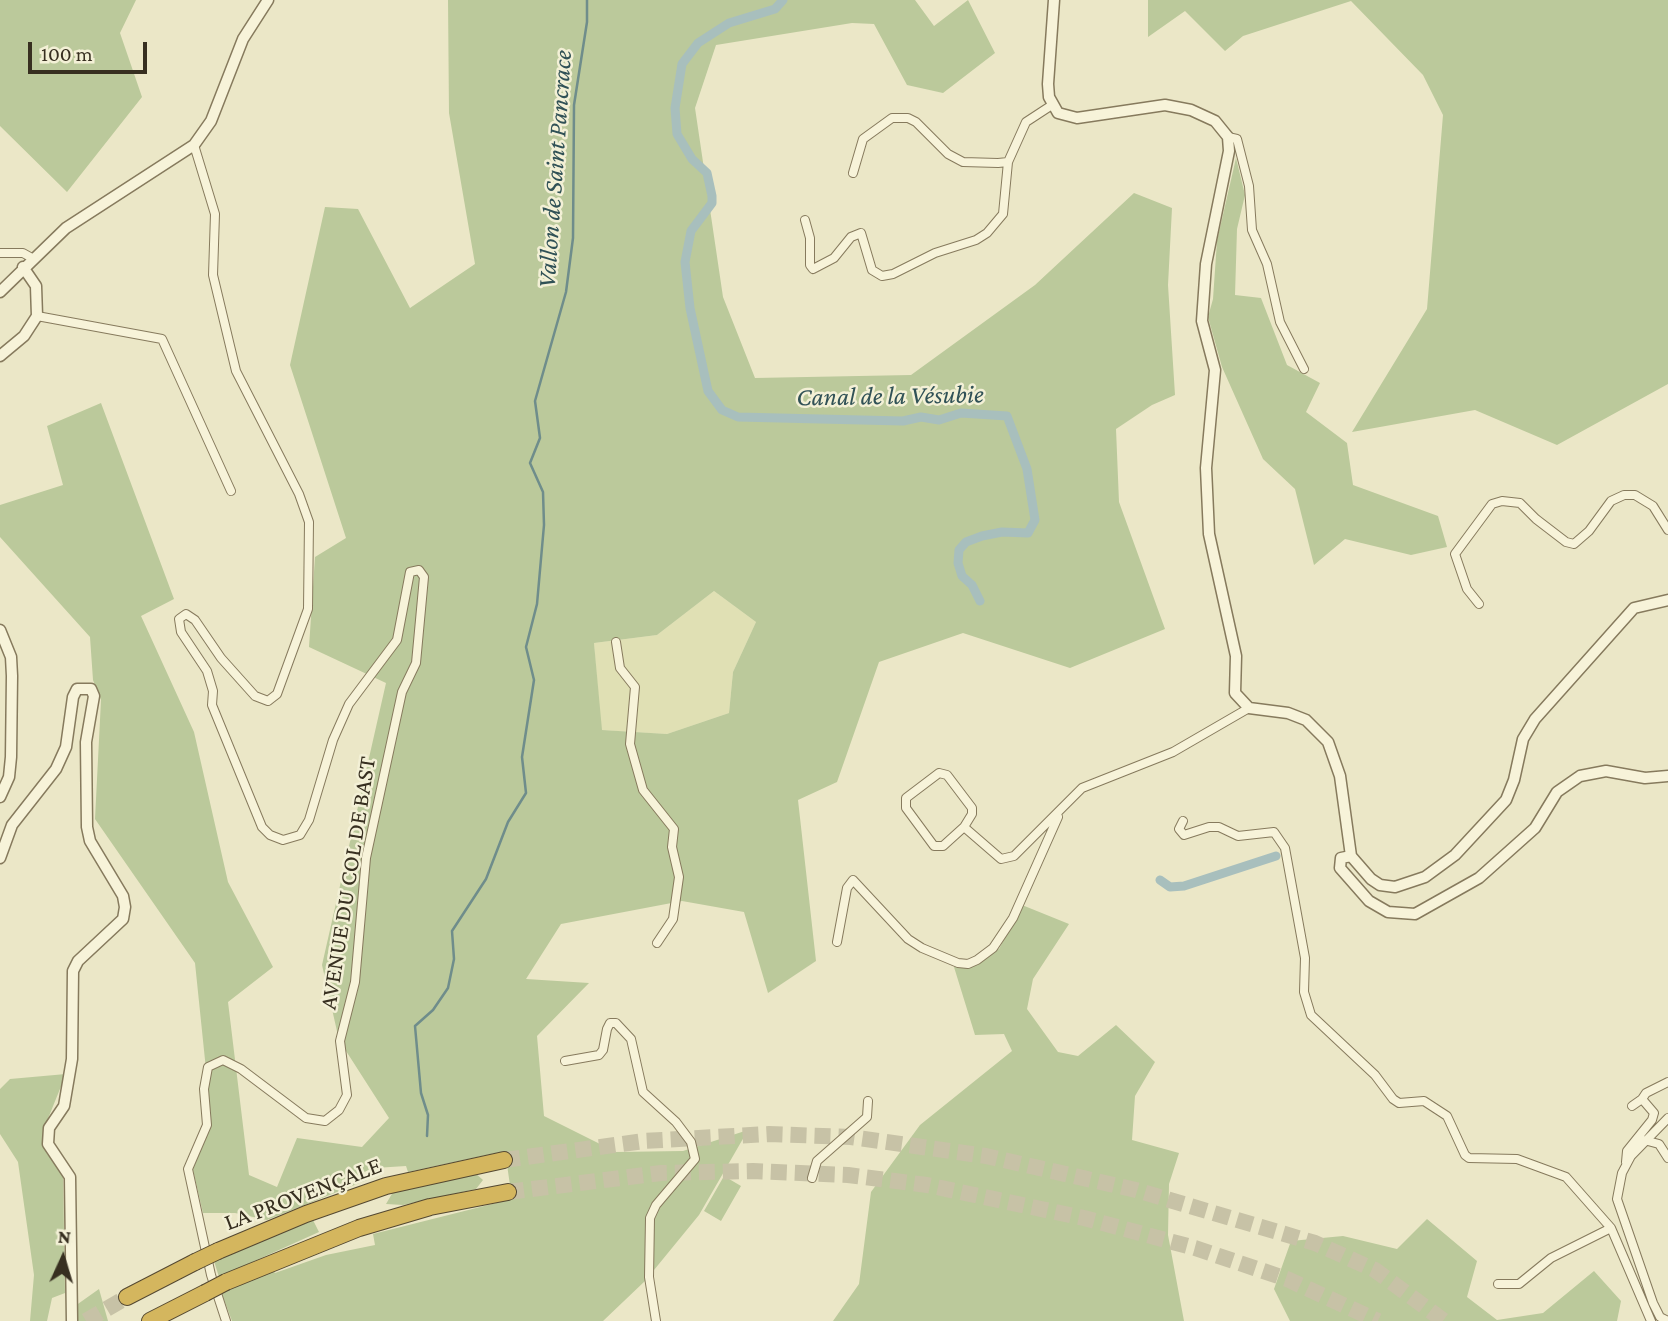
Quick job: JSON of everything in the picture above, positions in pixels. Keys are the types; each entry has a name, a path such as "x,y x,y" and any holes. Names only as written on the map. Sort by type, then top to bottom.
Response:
{"highway":[{"name":"LA PROVENÇALE","path":"127,1297 218,1251 306,1214 386,1186 504,1160"},
{"name":"LA PROVENÇALE","path":"150,1321 226,1282 359,1228 430,1207 508,1192"}],"street":[{"path":"0,292 32,258 73,223 194,145 211,121 243,39 265,4 253,0"},
{"path":"1054,0 1047,70 1052,105 1058,113 1077,118 1141,106 1175,106 1215,121 1228,137 1229,152 1211,235 1202,310 1203,332 1215,370 1206,480 1209,534 1236,656 1235,693 1249,708 1297,716 1315,727 1328,742 1340,776 1351,856 1371,879 1380,885 1395,887 1424,877 1455,855 1506,800 1514,780 1523,739 1535,719 1634,608 1668,600"},
{"path":"805,220 810,238 810,265 813,269 834,258 851,237 861,233 872,270 882,276 893,274 935,253 968,243 987,233 1003,214 1008,162 1026,122 1052,105"},
{"path":"853,173 863,139 892,118 908,118 916,122 948,155 963,162 1008,162"},
{"path":"1228,137 1237,139 1249,186 1252,230 1267,264 1280,322 1304,369"},
{"name":"AVENUE DU COL DE BAST","path":"194,145 215,214 212,275 236,371 299,494 309,522 308,608 277,694 268,701 255,696 221,658 195,620 186,614 179,618 181,632 207,671 213,691 212,705 262,827 270,835 282,840 300,835 333,740 349,704 397,640 405,584 410,572 419,570 424,577 416,663 402,692 366,858 355,982 340,1041 346,1095 340,1110 325,1121 306,1118 241,1069 223,1060 208,1067 204,1089 207,1125 188,1169 211,1275 226,1321"},
{"path":"0,254 23,253 32,258"},
{"path":"0,356 24,336 37,316 37,286 23,267"},
{"path":"37,316 159,337 170,354 231,491"},
{"path":"1479,604 1467,589 1455,554 1492,504 1502,500 1520,503 1536,519 1566,542 1573,544 1589,531 1611,501 1624,495 1635,495 1653,506 1668,530"},
{"path":"0,630 11,657 12,676 11,757 9,777 0,797"},
{"path":"616,642 620,668 635,687 630,744 643,790 674,829 672,846 679,877 673,919 657,943"},
{"path":"0,858 12,825 56,769 66,747 73,697 77,690 91,689 94,695 86,742 86,827 90,841 123,896 125,907 123,919 78,961 73,971 72,1059 64,1106 49,1128 48,1144 70,1177 72,1321"},
{"path":"964,827 1001,859 1014,856 1082,788 1173,752 1249,708"},
{"path":"1351,856 1341,858 1340,869 1369,901 1388,912 1415,914 1479,878 1535,828 1557,792 1580,776 1606,771 1645,778 1668,776"},
{"path":"939,773 947,775 972,808 972,814 964,827 943,846 934,846 906,808 906,798 939,773"},
{"path":"837,943 847,888 853,880 908,939 958,963 968,964 977,960 993,948 1013,918 1061,810"},
{"path":"1183,821 1180,829 1184,835 1209,827 1219,827 1238,835 1275,832 1285,848 1305,958 1304,992 1311,1015 1375,1075 1393,1099 1399,1103 1424,1101 1436,1107 1451,1121 1465,1155 1469,1158 1517,1158 1558,1172 1600,1212 1611,1228 1651,1321"},
{"path":"565,1061 599,1055 603,1051 610,1023 616,1023 631,1039 643,1092 676,1122 691,1143 695,1159 656,1205 650,1217 649,1277 656,1321"},
{"path":"1633,1106 1646,1093 1668,1082"},
{"path":"1626,1165 1627,1151 1652,1120 1654,1113 1642,1099"},
{"path":"812,1178 817,1161 867,1117 867,1101"},
{"path":"1668,1118 1644,1140 1626,1165 1617,1188 1619,1210 1653,1303 1660,1317 1668,1321"},
{"path":"1644,1140 1659,1144 1668,1158"},
{"path":"1498,1284 1520,1284 1551,1258 1611,1228"}],"green space":[{"path":"0,0 136,0 120,33 142,97 67,192 0,126"},
{"path":"448,0 915,0 934,26 968,0 995,53 943,93 907,85 874,24 852,23 716,45 695,108 723,297 755,378 911,375 1035,285 1134,193 1172,208 1168,285 1175,395 1152,405 1116,429 1119,502 1165,629 1070,668 963,633 879,662 837,782 798,800 816,961 768,993 744,912 682,901 561,924 526,979 589,983 537,1036 544,1116 616,1152 683,1151 748,1130 699,1215 645,1281 603,1321 232,1321 221,1292 272,1269 275,1273 326,1255 375,1245 373,1234 512,1199 505,1151 408,1172 406,1166 375,1168 364,1172 367,1180 267,1220 235,1213 203,1213 193,1170 195,1156 207,1136 211,1118 195,963 95,819 101,700 93,680 90,637 0,537 0,505 63,485 47,426 101,403 174,599 141,616 194,732 228,882 273,967 228,1002 249,1175 277,1187 297,1138 362,1147 389,1118 339,1040 322,965 386,683 309,647 315,557 346,538 290,365 325,207 358,209 410,308 475,264 449,113","holes":["714,591 756,622 733,672 729,713 667,734 602,730 594,643 657,635"]},
{"path":"1148,0 1668,0 1668,384 1557,445 1475,410 1352,432 1427,309 1443,115 1423,75 1351,1 1243,36 1225,51 1185,11 1148,37"},
{"path":"1236,158 1245,195 1237,229 1235,295 1261,298 1287,365 1320,383 1306,412 1347,443 1353,485 1438,516 1447,547 1411,555 1345,539 1314,565 1295,489 1263,459 1222,367 1208,317 1213,299 1217,241"},
{"path":"714,591 756,622 733,672 729,713 667,734 601,730 594,643 657,635"},
{"path":"1022,905 1069,924 1033,979 1027,1009 1058,1052 1078,1056 1116,1025 1155,1062 1135,1096 1132,1140 1179,1153 1169,1184 1168,1235 1184,1321 833,1321 859,1284 871,1192 920,1125 1012,1051 1004,1034 975,1035 954,967 999,949"},
{"path":"66,1074 43,1131 47,1154 63,1171 65,1293 52,1298 47,1321 30,1321 34,1275 18,1162 0,1134 0,1089 10,1079"},
{"path":"474,1172 483,1180 476,1189 403,1205 386,1204 393,1192"},
{"path":"724,1176 741,1186 721,1221 704,1211"},
{"path":"1427,1219 1477,1261 1467,1297 1497,1320 1543,1313 1594,1271 1621,1301 1617,1321 1290,1321 1274,1289 1291,1241 1343,1236 1397,1249"},
{"path":"313,1220 319,1232 219,1277 214,1261"},
{"path":"99,1289 108,1321 75,1321 75,1306"}],"waterway":[{"name":"Vallon de Saint Pancrace","path":"427,1136 428,1115 421,1093 415,1026 433,1010 448,988 454,959 452,931 486,879 508,822 526,793 522,757 534,680 526,647 537,604 544,525 543,492 530,463 540,438 535,401 566,292 573,238 574,105 587,22 587,0"},
{"name":"Canal de la Vésubie","path":"783,0 775,9 729,23 698,43 682,64 675,108 677,134 692,159 707,173 712,196 712,203 691,231 685,262 690,308 708,391 722,410 738,417 903,421 921,417 939,420 961,413 1007,416 1027,469 1035,520 1028,533 1002,532 982,536 966,542 959,550 958,563 962,576 972,585 980,601"},
{"name":"Canal de la Vésubie","path":"1160,880 1170,887 1184,886 1276,856"}],"tunnel":[{"path":"504,1160 644,1141 769,1134 851,1137 986,1156 1136,1190 1315,1243 1375,1270 1444,1321"},
{"path":"508,1192 661,1173 753,1171 848,1175 927,1185 1084,1218 1195,1248 1287,1279 1378,1321"},
{"path":"86,1321 127,1297"}]}
